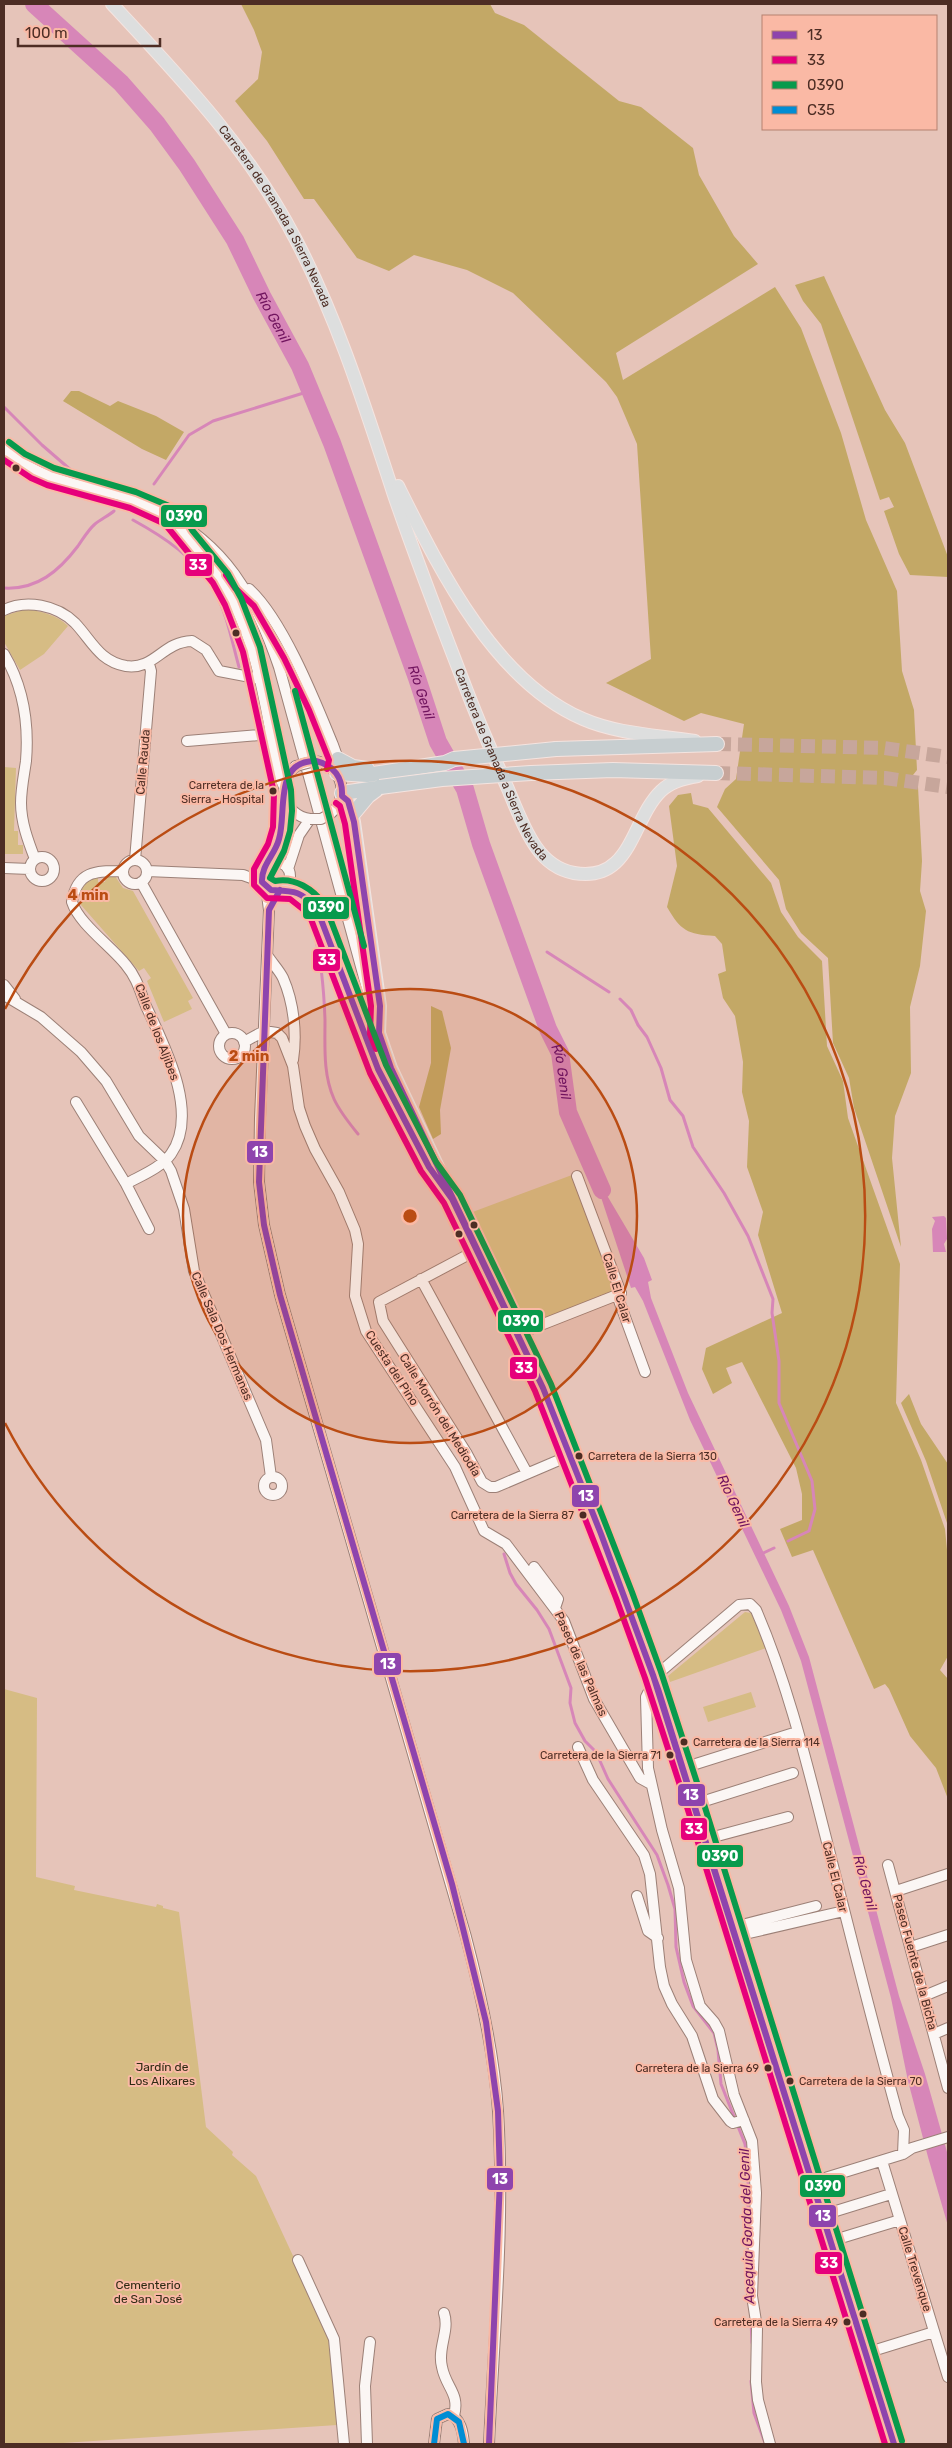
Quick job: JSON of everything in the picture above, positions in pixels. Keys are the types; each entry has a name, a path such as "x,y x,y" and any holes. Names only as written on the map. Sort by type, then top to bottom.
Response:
{"highway":[{"path":"342,794 378,777 454,760 556,749 717,744"},
{"path":"337,768 356,775 442,779 560,771 716,773"},
{"path":"352,814 368,796 378,777"}],"main road":[{"name":"Carretera de Granada a Sierra Nevada","path":"112,4 219,122 274,200 311,269 385,462 411,541 482,730 532,840 547,860 562,870 582,874 610,867 625,854 652,803 664,789 687,778 716,773"},
{"name":"Carretera de Granada a Sierra Nevada","path":"385,462 426,540 464,604 501,654 539,694 565,710 598,724 717,744"},
{"path":"342,794 348,801 352,814 380,1006 379,1033 406,1102 518,1334 571,1455 653,1675 735,1931 894,2444"},
{"path":"282,889 307,899 317,909 378,1069 429,1167 452,1199"}],"street":[{"path":"4,449 42,474 64,483 117,494 176,520 219,554 241,582 260,615 279,667 379,1033"},
{"path":"176,520 184,535 201,552 220,577 232,600 248,640 260,679 278,774 284,787"},
{"path":"241,582 261,600 292,654 317,706 341,782 342,794 338,805 330,814 321,819 310,820 293,812 284,798"},
{"path":"4,610 19,605 48,607 62,613 75,623 104,658 129,666 149,664 172,645 192,641 206,650 219,670 260,679"},
{"path":"4,654 14,672 25,719 27,739 21,803 23,824 35,859"},
{"name":"Calle Rauda","path":"135,860 150,685 149,664"},
{"path":"187,741 271,734"},
{"path":"337,768 315,761 296,766 289,774 284,787 280,837 262,873 269,910 260,1182 264,1225 280,1295 466,1937 486,2022 498,2111 500,2180 489,2444"},
{"path":"269,910 290,880 288,869 297,840 310,820"},
{"path":"43,856 50,860 54,867 53,875 46,880 38,881 32,876 30,869 35,859 43,856"},
{"path":"135,860 145,864 147,871 146,878 141,882 130,883 125,878 123,871 128,862 135,860"},
{"path":"243,875 279,862 288,869"},
{"path":"4,868 30,869"},
{"name":"Calle de los Aljibes","path":"123,871 96,871 88,875 76,886 72,902 81,919 114,950 137,979 172,1063 178,1088 180,1125 172,1153 165,1161"},
{"path":"147,871 243,875 271,890 282,889"},
{"path":"141,882 226,1034"},
{"name":"Cuesta del Pino","path":"267,955 283,979 290,1004 295,1031 292,1066"},
{"path":"4,985 17,1001"},
{"name":"Calle Sala Dos Hermanas","path":"4,996 17,1001 41,1016 81,1052 106,1081 139,1136 165,1161 171,1171 184,1209 194,1271 266,1440 270,1477"},
{"path":"244,1042 264,1032"},
{"name":"Cuesta del Pino","path":"264,1032 277,1033 282,1038 292,1066 305,1126 347,1208 355,1230 358,1244 355,1296 366,1331 455,1467 484,1531 506,1544 555,1608"},
{"path":"236,1033 244,1042 244,1050 238,1057 226,1058 219,1047 221,1039 226,1034 236,1033"},
{"path":"76,1102 126,1184 149,1229"},
{"path":"126,1184 165,1161"},
{"name":"Calle El Calar","path":"577,1176 621,1293 617,1295 645,1372"},
{"path":"478,1250 421,1279 527,1473"},
{"name":"Calle Morrón del Mediodía","path":"421,1279 379,1302 383,1321 390,1335 467,1454 482,1482 490,1488 496,1487 571,1455"},
{"path":"518,1334 617,1295"},
{"name":"Paseo de las Palmas","path":"534,1567 558,1599 555,1608 572,1639 599,1708 640,1778 651,1784"},
{"name":"Calle El Calar","path":"653,1675 660,1672 739,1604 750,1604 756,1610 778,1663 893,2099 904,2130 909,2152"},
{"path":"658,1689 648,1693 646,1696 648,1768 679,1888 686,1960 700,2006 719,2031 739,2121 752,2141 755,2169 752,2296 757,2328 756,2382 758,2400 770,2444"},
{"path":"683,1768 797,1732"},
{"path":"578,1747 593,1780 644,1855 650,1874 664,1986 692,2036 713,2099 718,2107 739,2121"},
{"path":"695,1804 793,1773"},
{"path":"706,1840 788,1817"},
{"name":"Paseo Fuente de la Bicha","path":"888,1865 948,2086"},
{"path":"896,1892 948,1875"},
{"path":"637,1896 648,1931 658,1938"},
{"path":"735,1931 816,1906"},
{"path":"735,1931 844,1911"},
{"path":"911,1947 948,1935"},
{"path":"924,1996 948,1986"},
{"path":"934,2034 948,2028"},
{"path":"812,2182 882,2161 948,2137"},
{"path":"909,2152 948,2144"},
{"name":"Calle Trevenque","path":"882,2161 948,2377"},
{"path":"822,2215 892,2194"},
{"path":"831,2241 900,2220"},
{"path":"298,2260 334,2340 344,2444"},
{"path":"444,2313 448,2324 440,2351 442,2369 457,2403 454,2416 461,2430 464,2444"},
{"path":"866,2354 934,2332"},
{"path":"367,2444 365,2386 370,2342"},
{"path":"434,2444 437,2419 448,2414 454,2416"}],"green space":[{"path":"26,609 54,616 68,626 44,654 20,670 4,642 4,616"},
{"path":"4,767 16,768 14,831 18,831 18,845 23,845 23,854 4,854"},
{"path":"98,876 98,882 105,882 106,876 115,876 123,888 133,891 193,998 188,1001 192,1009 164,1022 147,981 151,978 144,968 139,971 81,905 81,895 86,883"},
{"path":"572,1175 615,1291 525,1326 470,1213"},
{"path":"745,1612 751,1613 766,1648 670,1682 668,1676"},
{"name":"Cementerio de San José","path":"4,1689 37,1698 36,1877 75,1886 74,1890 156,1907 157,1904 163,1906 163,1908 179,1912 206,2127 233,2152 232,2155 256,2176 332,2340 337,2425 48,2444 4,2444"},
{"path":"751,1692 756,1707 708,1722 703,1707"}],"shaded area":[{"path":"241,4 490,4 495,13 524,25 619,101 641,107 693,148 699,175 734,236 758,264 616,353 623,380 775,287 801,328 841,433 866,520 897,591 902,671 914,710 917,770 913,775 914,784 918,787 922,861 920,891 926,911 920,966 910,1007 911,1073 895,1116 892,1158 901,1247 854,1108 849,1078 833,1043 828,958 801,933 786,909 779,880 717,807 725,789 736,779 744,724 701,713 684,721 606,683 651,659 637,444 617,397 606,382 513,293 467,270 414,255 389,271 357,258 314,199 304,199 267,141 235,101 258,79 262,52"},
{"path":"824,276 885,410 905,443 948,557 948,577 910,575 899,554 884,511 894,507 889,497 880,500 821,324 803,301 795,285"},
{"path":"71,391 79,391 110,406 118,401 156,416 184,432 166,460 142,449 63,401"},
{"path":"691,793 693,804 708,808 771,883 781,912 798,937 822,961 827,1046 843,1081 848,1118 900,1264 896,1403 921,1460 945,1529 948,1560 948,1656 940,1670 948,1679 948,1799 936,1768 910,1736 889,1689 885,1684 874,1689 813,1550 792,1557 780,1529 802,1520 802,1494 796,1468 742,1362 726,1368 732,1383 713,1394 702,1369 706,1348 782,1313 758,1235 763,1212 747,1167 749,1121 742,1092 743,1062 735,1016 723,998 718,974 726,971 722,944 715,936 686,930 676,921 667,907 677,866 669,806 678,795"},
{"path":"431,1006 442,1011 451,1048 440,1110 441,1134 433,1139 419,1107 431,1063"},
{"path":"909,1394 921,1424 948,1464 948,1526 926,1461 901,1403"}],"water":[{"path":"592,1170 644,1258 652,1280 648,1282 651,1298 688,1393 789,1606 809,1657 899,1996 925,2074 947,2152 948,2226 908,2081 891,1998 801,1661 781,1610 690,1420 643,1301 635,1287 631,1288"},
{"path":"944,1216 946,1218 947,1239 944,1244 946,1252 933,1252 932,1229 935,1221 932,1217"}],"waterway":[{"name":"Río Genil","path":"34,4 121,83 157,124 187,165 235,240 262,296 300,366 332,443 417,678 438,742 465,789 481,844 548,1029 560,1053 568,1112 602,1190"},
{"path":"154,484 189,435 213,421 310,391"},
{"name":"Acequia Gorda del Genil","path":"4,407 42,445 72,471"},
{"path":"4,588 27,586 55,571 71,555 92,526 114,511"},
{"name":"Acequia Gorda del Genil","path":"133,520 168,541 189,558 207,579 219,599 239,667"},
{"name":"Acequia Gorda del Genil","path":"315,936 323,988 325,1060 330,1090 336,1104 358,1134"},
{"path":"547,952 609,992"},
{"path":"620,999 631,1010 638,1025 647,1037 661,1068 670,1100 683,1116 693,1147 724,1193 748,1236 773,1299 772,1313 779,1361 779,1403 812,1481 815,1509 809,1531 788,1541"},
{"path":"761,1554 774,1548"},
{"name":"Acequia Gorda del Genil","path":"504,1554 516,1584 537,1610 549,1629 571,1688 570,1703 575,1723 585,1741 596,1752 608,1779 657,1855 668,1885 675,1909 676,1947 684,1982 693,2006 714,2033 718,2050 721,2084 745,2144 748,2169 748,2273"},
{"name":"Acequia Gorda del Genil","path":"751,2321 752,2343"},
{"name":"Acequia Gorda del Genil","path":"751,2381 754,2413 765,2443"}],"tunnel":[{"path":"717,744 884,748 948,757"},
{"path":"716,773 885,778 948,787"}],"transit line":[{"name":"0390","path":"9,442 25,454 54,468 136,492 174,508 184,516 192,530 228,574 241,598 260,647 291,790 292,811 290,831 284,851 270,878 275,881 290,881 303,886 315,894 325,905 386,1065 436,1162 460,1195 551,1384 661,1672 703,1801 902,2441"},
{"name":"33","path":"4,460 31,478 47,485 130,508 165,524 213,583 225,605 243,652 274,793 273,827 268,844 254,869 254,885 267,898 290,899 309,914 370,1073 421,1171 444,1203 535,1391 616,1598 645,1678 687,1807 885,2444"},
{"name":"33","path":"226,575 235,588 254,606 284,658 309,710 329,760 327,769"},
{"name":"0390","path":"295,691 364,946"},
{"name":"13","path":"316,761 328,766 336,773 341,784 342,796 348,801 354,822 380,1006 379,1033 391,1068 543,1388 452,1199 429,1167 378,1069 317,909 301,895 291,891 271,890 262,882 264,870 279,839 284,790 288,778 293,769 302,763 316,761"},
{"name":"33","path":"336,803 340,806 345,824 371,1006 370,1034 376,1049"},
{"name":"13","path":"280,890 269,910 259,1182 264,1225 280,1295 452,1884 486,2022 498,2111 500,2179 489,2444"},
{"name":"13","path":"543,1388 601,1534"},
{"name":"13","path":"543,1388 601,1534"},
{"name":"13","path":"601,1534 653,1675 894,2444 658,1689 601,1534"},
{"name":"C35","path":"434,2444 437,2419 448,2414 459,2422 464,2444"}],"place":[{"name":"Carretera de la Sierra - Hospital","path":"273,791"},
{"name":"Carretera de la Sierra 130","path":"579,1456"},
{"name":"Carretera de la Sierra 87","path":"583,1515"},
{"name":"Carretera de la Sierra 114","path":"684,1742"},
{"name":"Carretera de la Sierra 71","path":"670,1755"},
{"name":"Carretera de la Sierra 69","path":"768,2068"},
{"name":"Carretera de la Sierra 70","path":"790,2081"},
{"name":"Carretera de la Sierra 49","path":"847,2322"}],"park label":[{"name":"Jardín de Los Alixares","path":"162,2074"}]}
